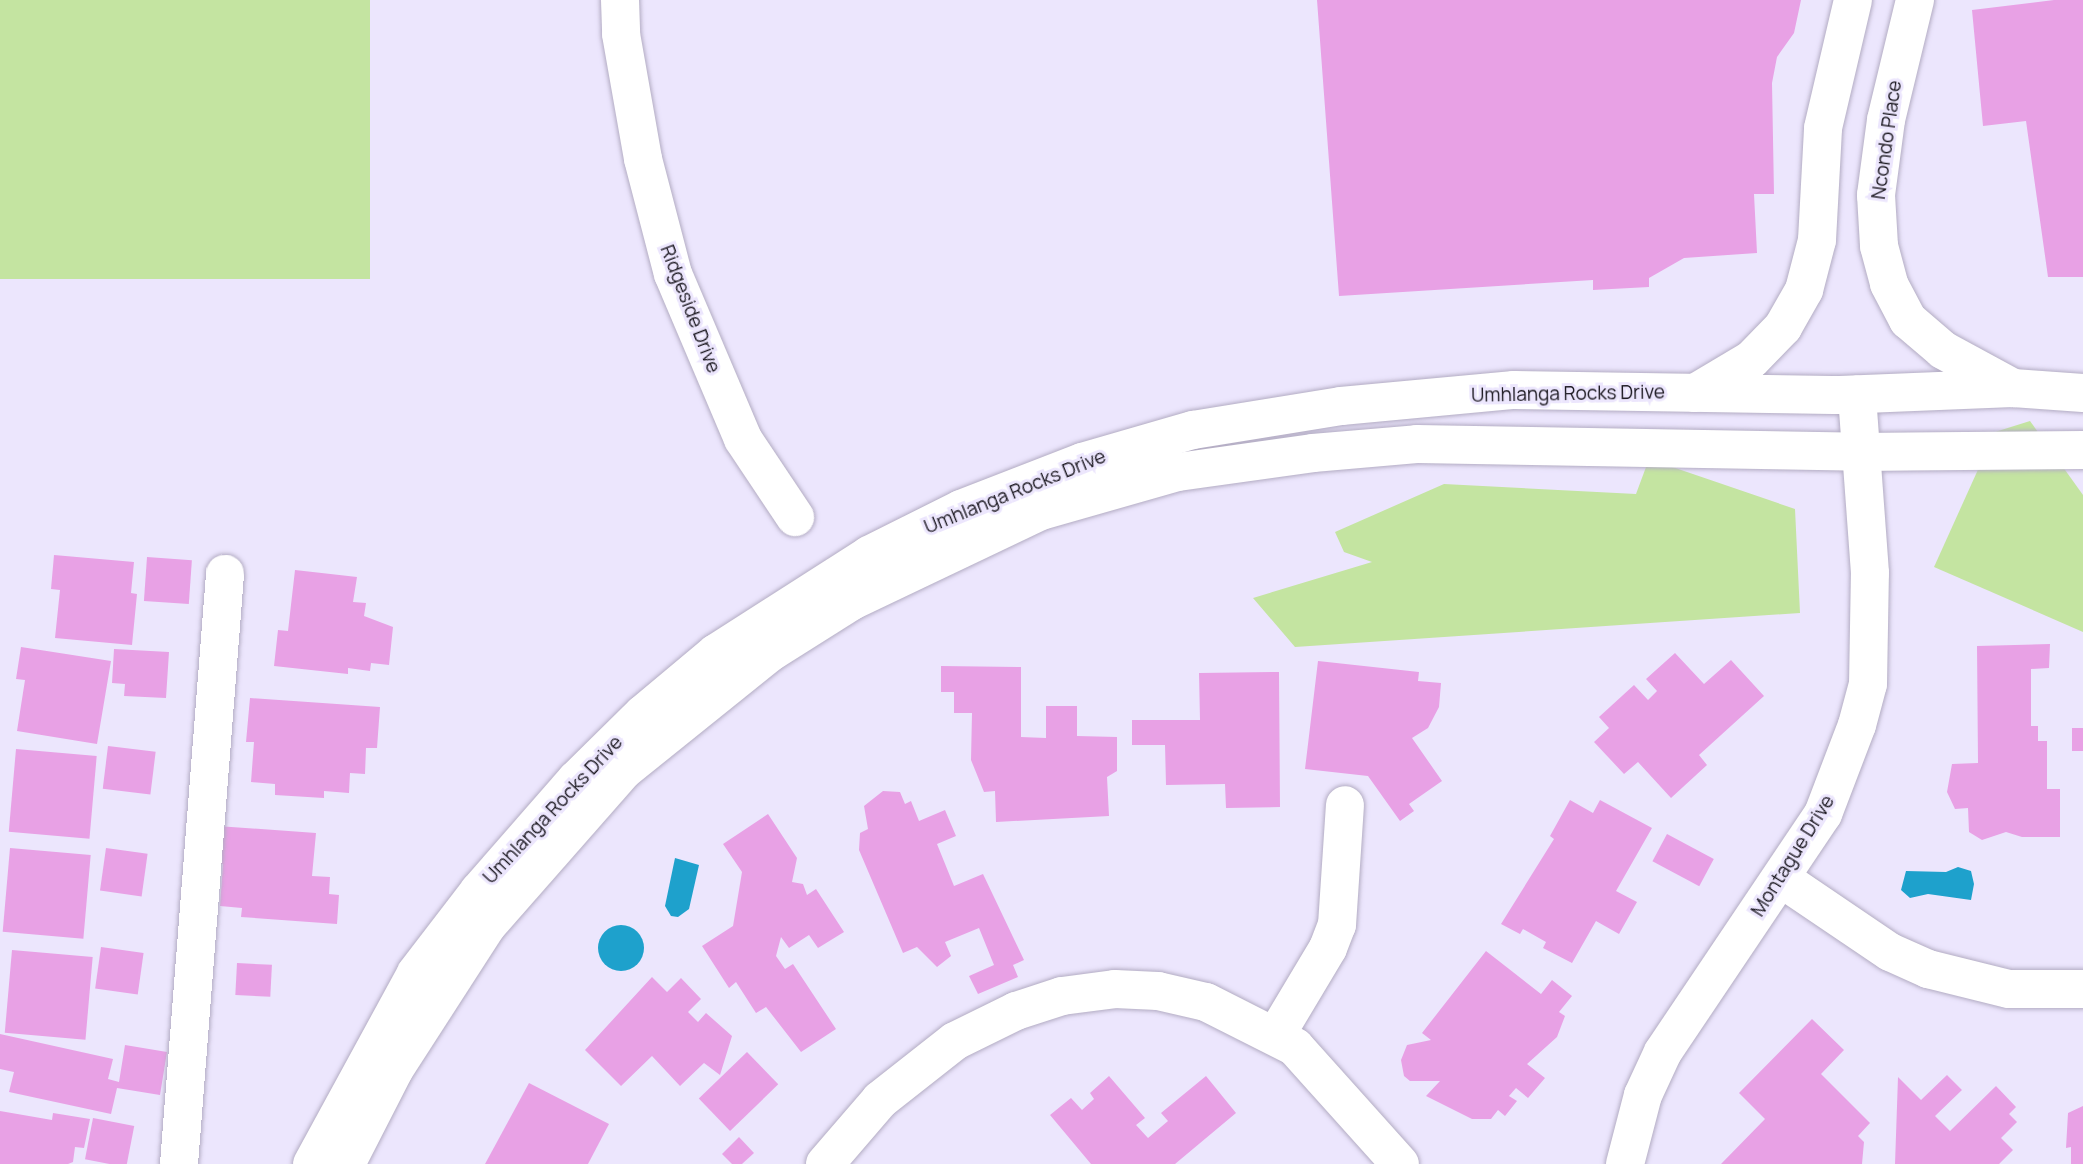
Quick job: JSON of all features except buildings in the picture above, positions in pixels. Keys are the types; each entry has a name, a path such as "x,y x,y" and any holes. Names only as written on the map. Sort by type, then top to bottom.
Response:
{"main road":[{"name":"Ridgeside Drive","path":"620,0 621,34 643,159 673,274 743,439 795,517"},
{"path":"1695,393 1752,359 1783,327 1804,290 1817,240 1823,128 1853,0"},
{"name":"Ncondo Place","path":"1914,0 1886,120 1876,195 1885,271 1908,320 1943,350 2013,388"},
{"name":"Umhlanga Rocks Drive","path":"312,1164 416,973 576,780 643,714 716,653 869,555 961,509 1082,462 1194,430 1341,406 1514,390 1857,394 2013,388 2083,393"},
{"name":"Montague Drive","path":"1625,1164 1643,1095 1663,1052 1782,879 1823,814 1842,773 1868,684 1870,573 1857,394"},
{"name":"Umhlanga Rocks Drive","path":"346,1164 394,1070 479,937 549,850 624,771 771,652 852,601 928,562 1041,511 1178,472 1313,453 1417,444 1861,452 2083,450"},
{"path":"180,1164 225,574"},
{"path":"1276,1035 1328,948 1337,925 1345,806"},
{"path":"1782,879 1890,952 1928,969 1966,982 2009,989 2083,989"},
{"path":"825,1164 880,1100 956,1041 1016,1011 1062,996 1115,989 1187,996 1245,1018 1276,1035 1317,1069 1400,1164"}],"green space":[{"path":"0,0 370,0 370,279 0,279"},
{"path":"2030,421 2083,495 2083,632 1934,567 1995,432"},
{"path":"1649,459 1795,509 1800,613 1295,647 1253,598 1372,562 1344,552 1335,532 1444,484 1636,494"}],"water":[{"path":"675,858 699,865 689,909 678,917 671,916 665,906"},
{"path":"1958,867 1971,871 1974,884 1971,900 1928,894 1910,898 1901,890 1906,871 1946,872"},
{"path":"621,925 638,931 644,948 638,965 621,971 604,965 598,948 604,931"}]}
